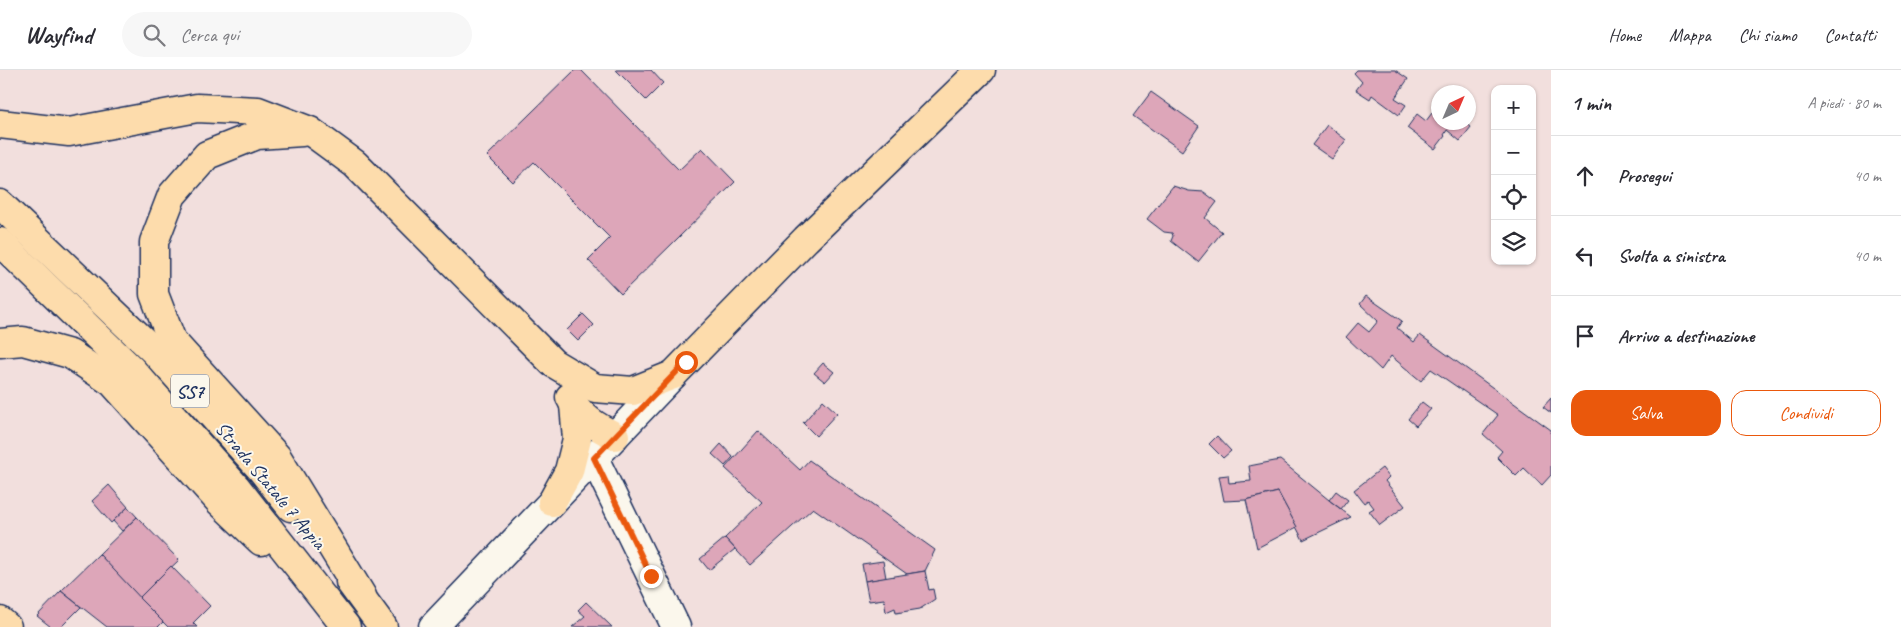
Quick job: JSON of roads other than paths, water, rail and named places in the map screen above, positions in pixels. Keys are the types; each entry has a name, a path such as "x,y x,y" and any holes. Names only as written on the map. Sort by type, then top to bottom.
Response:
{"main road":[{"path":"595,388 633,391 673,375 806,239 981,70"},
{"path":"0,124 69,132 197,108 258,110 310,131 356,164 553,363 595,388 610,410 615,436"},
{"path":"310,131 257,135 207,155 172,195 154,242 154,294 172,341 277,457 362,596"},
{"name":"Strada Statale 7 Appia","path":"0,204 156,353 260,469 362,596 383,627"},
{"name":"Strada Statale 7 Appia","path":"0,242 131,369 236,488 341,620"},
{"path":"0,343 23,341 70,354 112,382 219,501 341,620"},
{"path":"552,502 569,471 586,448 574,405 553,363"},
{"path":"574,405 592,424 615,436"},
{"path":"0,621 7,627"}],"street":[{"path":"673,375 615,436 586,448 676,627"},
{"path":"433,627 552,502"}]}
